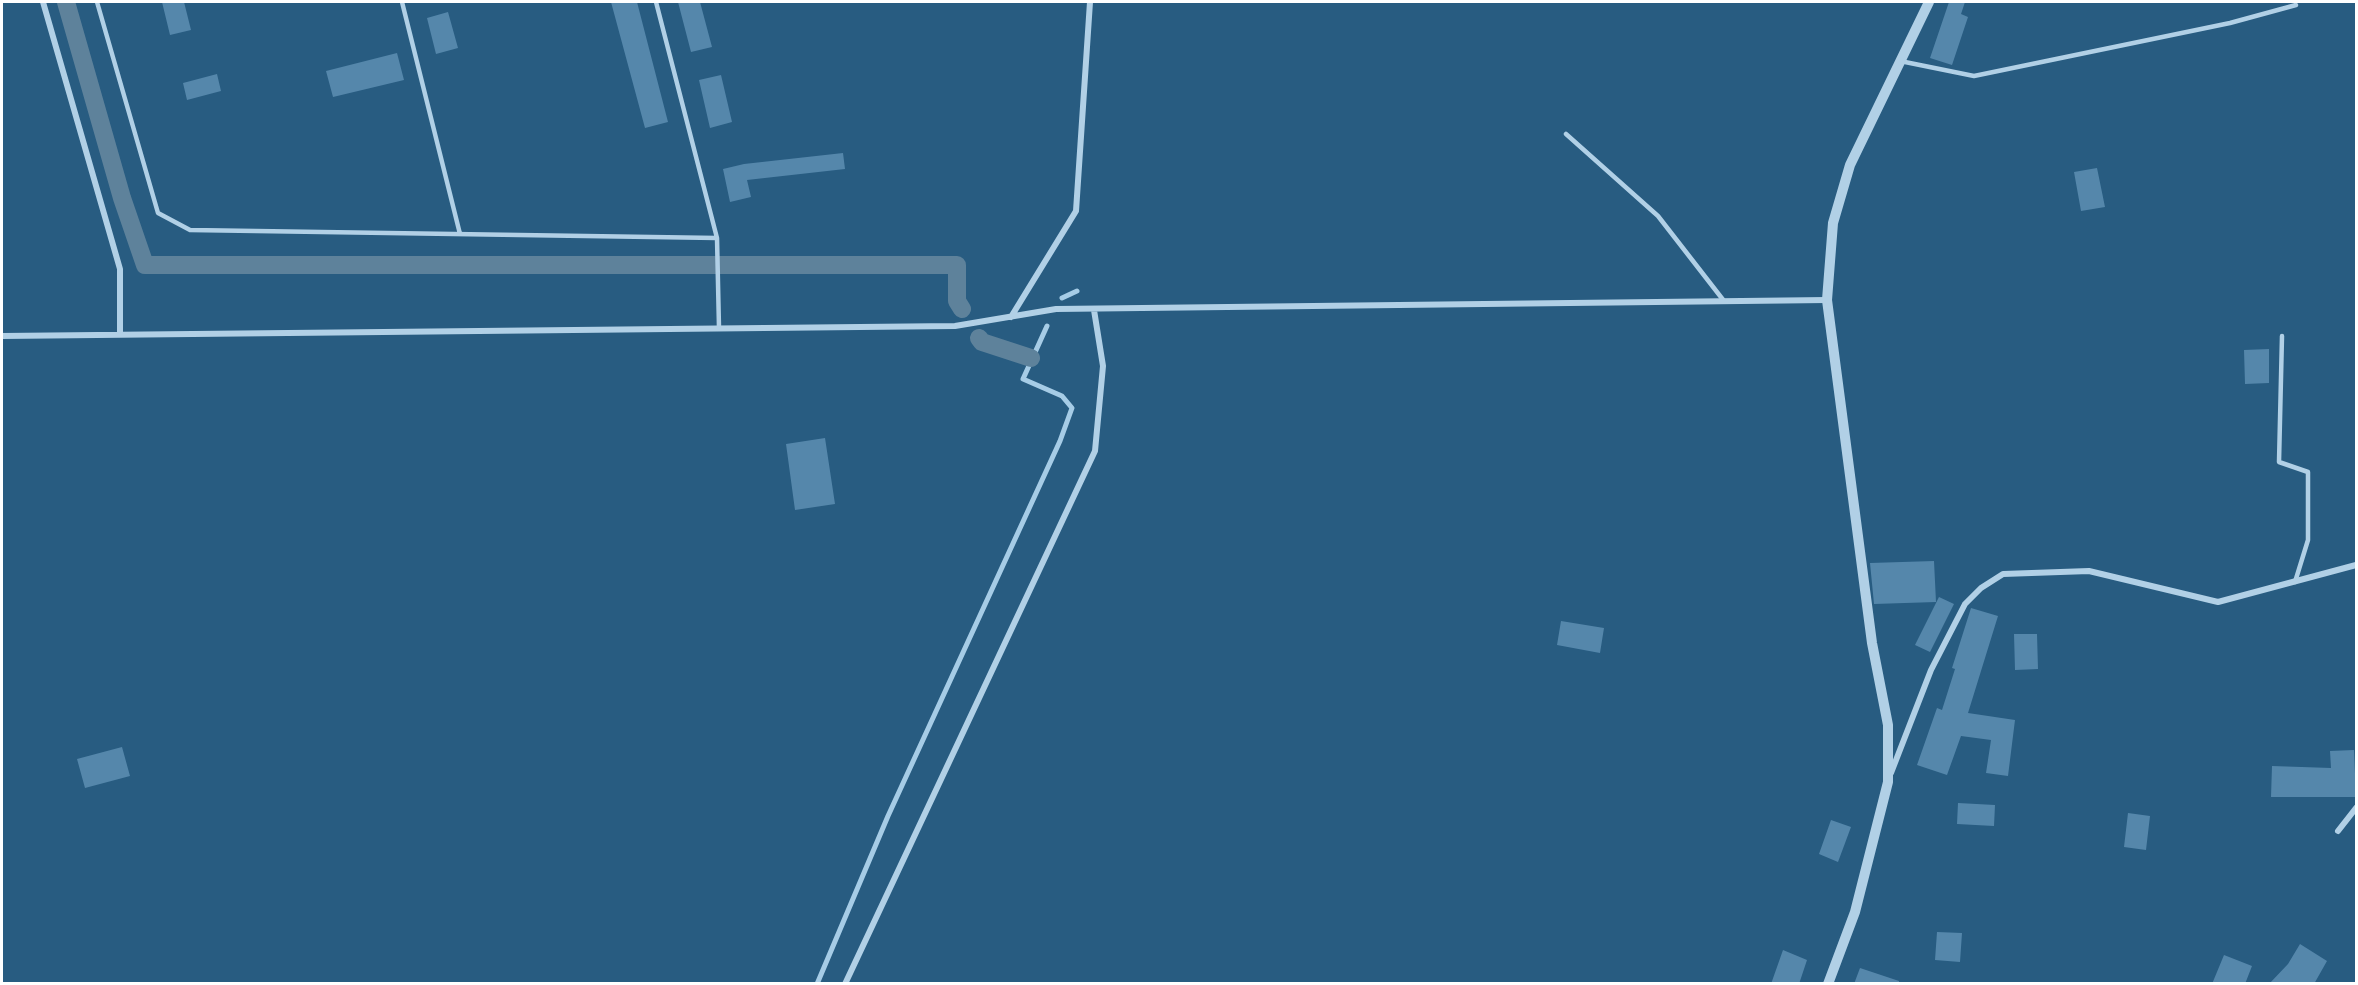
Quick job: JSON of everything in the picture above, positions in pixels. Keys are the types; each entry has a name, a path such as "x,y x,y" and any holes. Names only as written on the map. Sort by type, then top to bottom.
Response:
{"street":[{"path":"43,2 120,269 120,334"},
{"path":"1011,317 1076,212 1090,2"},
{"path":"1888,782 1888,725 1872,643 1827,300 1833,223 1850,165 1929,2"},
{"path":"2,336 955,326 1056,309 1827,300"},
{"path":"845,984 1095,451 1103,366 1094,310"},
{"path":"1828,984 1855,912 1888,782 1931,670 1965,604 1980,588 2003,574 2089,571 2218,602 2356,565"},
{"path":"2338,831 2356,808"}],"lane":[{"path":"97,2 158,213 190,230 717,239"},
{"path":"402,2 460,234"},
{"path":"656,2 717,239 719,328"},
{"path":"1900,61 1974,76 2230,23 2296,5"},
{"path":"1566,135 1658,216 1725,301"},
{"path":"2282,336 2279,462 2308,472 2308,540 2295,582"}],"building":[{"path":"162,2 184,2 191,30 170,35"},
{"path":"611,2 637,2 668,122 645,128"},
{"path":"678,2 700,2 712,47 691,52"},
{"path":"1949,2 1965,2 1961,14 1968,17 1952,65 1930,58"},
{"path":"448,12 458,48 436,54 427,18"},
{"path":"397,53 404,80 333,97 326,71"},
{"path":"217,74 221,91 187,100 183,83"},
{"path":"721,75 732,122 710,128 699,80"},
{"path":"843,153 845,169 747,180 751,197 730,202 723,169 744,164"},
{"path":"2097,168 2105,207 2081,211 2074,172"},
{"path":"2269,349 2269,383 2245,384 2244,350"},
{"path":"825,438 835,504 795,510 786,444"},
{"path":"1934,561 1936,602 1874,604 1870,563"},
{"path":"1939,597 1954,604 1930,652 1915,645"},
{"path":"1971,608 1998,616 1968,713 2015,720 2008,776 1986,773 1991,740 1961,736 1947,775 1917,765 1937,708 1942,710 1955,669 1952,668"},
{"path":"1561,621 1604,628 1600,653 1557,645"},
{"path":"2014,634 2037,634 2038,669 2015,670"},
{"path":"122,747 130,776 85,788 77,759"},
{"path":"2354,750 2356,797 2271,797 2272,766 2331,768 2330,751"},
{"path":"1958,803 1995,805 1994,826 1957,824"},
{"path":"2128,813 2150,816 2146,850 2124,847"},
{"path":"1831,820 1851,827 1838,862 1819,854"},
{"path":"1937,932 1962,933 1960,962 1935,960"},
{"path":"2300,944 2327,961 2314,984 2269,984 2288,964"},
{"path":"1783,950 1807,960 1799,984 1771,984"},
{"path":"2224,955 2252,966 2245,984 2212,984"},
{"path":"1860,968 1899,981 1899,984 1854,984"}],"waterway":[{"path":"66,2 122,198 145,265 957,265 957,301 962,309"},
{"path":"1062,298 1077,291"},
{"path":"817,984 888,816 1060,441 1072,408 1062,396 1023,379 1047,326"},
{"path":"979,338 982,342 1031,358"}]}
